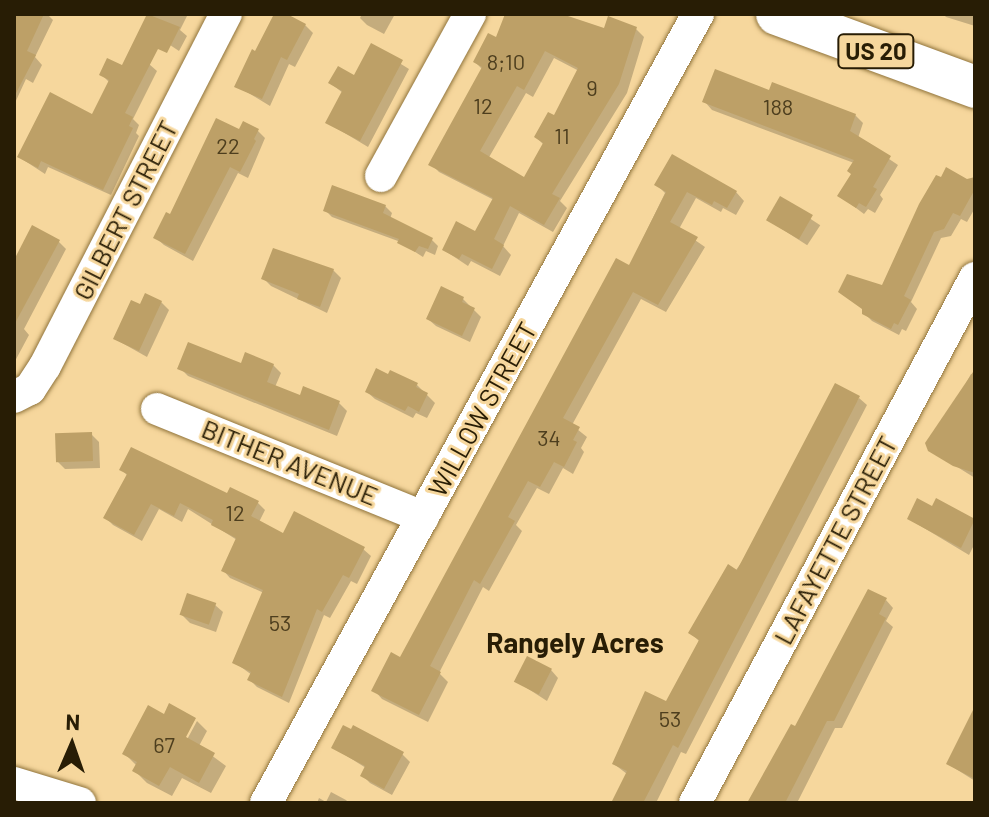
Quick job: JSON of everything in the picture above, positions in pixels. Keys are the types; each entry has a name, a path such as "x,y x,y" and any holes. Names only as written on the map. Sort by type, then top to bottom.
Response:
{"main road":[{"name":"US 20","path":"777,14 975,87"}],"street":[{"name":"GILBERT STREET","path":"14,397 30,389 45,366 226,14"},
{"path":"381,176 470,14"},
{"name":"WILLOW STREET","path":"266,803 698,14"},
{"name":"LAFAYETTE STREET","path":"695,803 975,278"},
{"name":"BITHER AVENUE","path":"157,409 423,517"},
{"path":"14,783 80,803"}],"building":[{"path":"14,14 44,14 27,51 36,55 14,97"},
{"path":"147,14 180,27 167,53 158,49 125,113 133,117 129,126 133,128 103,190 41,161 38,168 17,157 50,92 92,114 109,80 99,75 107,58 122,65"},
{"path":"274,14 287,14 306,24 287,60 281,57 262,99 234,87 252,49 255,51"},
{"path":"505,14 562,14 604,28 608,16 637,27 619,84 552,194 560,198 544,225 510,206 494,239 504,245 492,269 462,254 459,259 442,250 456,221 475,231 493,198 428,165 482,67 473,62 488,33 496,37","holes":["545,51 578,68 554,115 548,112 534,137 543,143 524,177 480,151 517,86 524,90"]},
{"path":"371,43 403,60 360,141 325,123 342,91 328,83 338,66 354,75"},
{"path":"715,69 769,90 772,82 856,114 850,131 891,156 873,187 877,189 866,207 859,203 856,208 837,196 851,174 847,171 854,160 702,102"},
{"path":"216,118 239,129 243,121 259,129 240,172 230,167 185,254 153,238 166,212 170,214"},
{"path":"672,154 737,191 727,208 714,201 712,205 687,192 670,222 698,237 658,305 633,292 563,418 580,427 573,440 577,442 564,467 554,462 540,487 528,481 508,517 515,521 480,584 474,580 430,666 441,672 419,715 371,691 391,652 400,657 616,258 629,265 666,192 654,185"},
{"path":"946,167 967,179 975,177 975,189 960,216 953,213 944,229 934,232 904,296 911,300 898,325 894,323 891,329 862,314 862,309 838,292 847,274 882,285 919,204 936,175 941,177"},
{"path":"332,185 386,205 383,213 433,238 428,249 419,246 415,252 397,243 399,239 323,211"},
{"path":"780,196 813,215 799,239 766,220"},
{"path":"32,225 60,240 14,325 14,260"},
{"path":"273,248 334,269 320,307 297,299 299,294 261,279"},
{"path":"441,286 464,297 462,302 475,308 462,336 426,319"},
{"path":"145,293 162,301 139,351 113,339 131,300 140,304"},
{"path":"188,342 241,363 245,352 274,364 267,382 300,395 303,386 340,401 329,430 177,369"},
{"path":"376,368 388,374 390,370 418,383 416,387 428,393 419,412 408,406 405,411 365,392"},
{"path":"975,369 975,473 953,466 928,451 925,443"},
{"path":"835,383 860,396 678,748 673,745 643,803 611,803 627,771 612,764 645,691 666,701 699,640 688,633 728,564 737,570"},
{"path":"92,432 93,461 56,462 55,433"},
{"path":"131,447 227,493 230,487 259,501 251,516 283,533 294,511 365,547 349,578 343,575 322,612 317,609 282,697 247,680 251,672 232,663 263,590 221,571 236,538 211,525 213,520 180,503 174,516 151,504 134,535 103,518 127,474 119,470"},
{"path":"917,498 932,506 936,498 975,519 961,548 907,519"},
{"path":"868,589 887,598 879,614 886,618 834,721 827,721 785,803 747,803 791,724 795,726"},
{"path":"187,593 216,603 209,625 180,615"},
{"path":"527,656 552,669 539,695 514,682"},
{"path":"169,703 196,718 186,737 215,753 199,783 170,767 159,786 132,771 137,762 122,754 148,705 164,714"},
{"path":"975,706 975,779 946,764"},
{"path":"343,725 351,729 353,725 404,752 384,789 360,776 365,766 331,748"}],"district":[{"name":"Rangely Acres","path":"575,642"}]}
